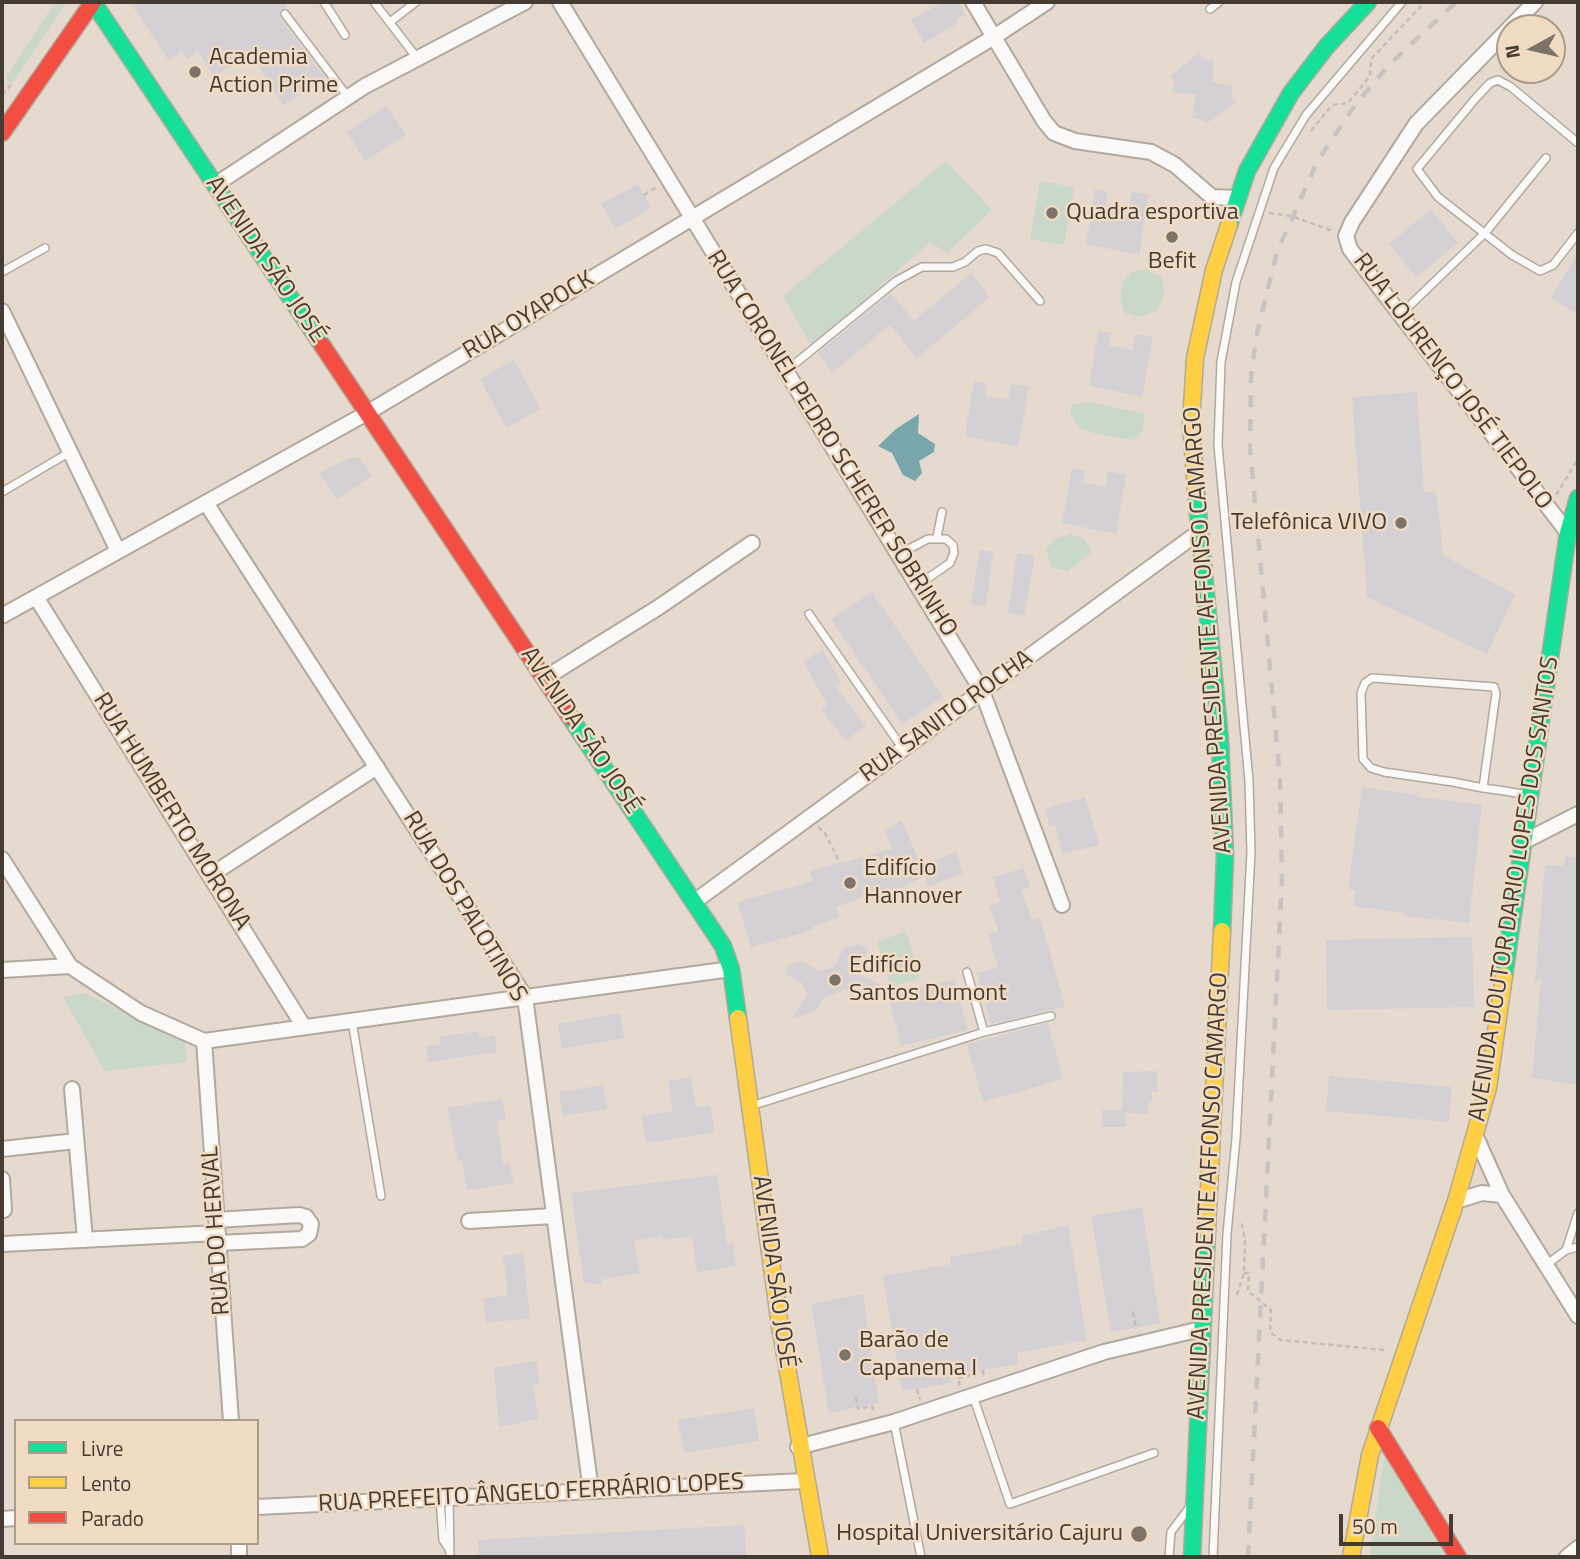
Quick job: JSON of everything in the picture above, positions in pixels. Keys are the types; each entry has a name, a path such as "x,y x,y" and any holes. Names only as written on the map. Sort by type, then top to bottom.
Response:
{"main road":[{"path":"4,122 93,2"},
{"name":"AVENIDA SÃO JOSÉ","path":"93,2 723,946 731,969 798,1447 820,1557"},
{"name":"AVENIDA PRESIDENTE AFFONSO CAMARGO","path":"1192,1557 1201,1329 1214,1122 1225,828 1220,741 1191,423 1195,358 1214,270 1237,198 1260,145 1291,93 1327,46 1368,2"},
{"name":"AVENIDA DOUTOR DARIO LOPES DOS SANTOS","path":"1351,1557 1364,1483 1378,1428 1456,1201 1488,1088 1568,533 1578,498"},
{"path":"1378,1428 1458,1557"}],"street":[{"path":"215,185 348,97 525,2"},
{"name":"RUA CORONEL PEDRO SCHERER SOBRINHO","path":"560,2 982,691 1062,905"},
{"path":"973,2 1044,121 1054,133 1075,141 1151,152 1175,165 1212,197 1237,198"},
{"name":"RUA OYAPOCK","path":"2,616 367,413 994,37 1047,2"},
{"name":"RUA LOURENÇO JOSÉ TIEPOLO","path":"1535,2 1416,124 1352,222 1346,236 1350,248 1568,533"},
{"path":"2,311 118,551"},
{"name":"RUA DOS PALOTINOS","path":"206,503 524,997 591,1491"},
{"name":"RUA SANITO ROCHA","path":"694,902 1199,532"},
{"path":"545,678 659,607 752,543"},
{"name":"RUA HUMBERTO MORONA","path":"36,597 304,1027"},
{"path":"211,875 377,767"},
{"path":"1525,841 1578,814"},
{"path":"2,859 70,966 141,1013 204,1041 731,969"},
{"path":"2,970 70,966"},
{"name":"RUA DO HERVAL","path":"204,1041 231,1419"},
{"path":"72,1089 85,1240"},
{"path":"1476,1137 1502,1195 1578,1316"},
{"path":"2,1149 76,1141"},
{"path":"2,1179 4,1210"},
{"path":"1456,1201 1482,1193 1502,1195"},
{"path":"2,1244 217,1232 299,1216 306,1217 311,1224 310,1234 302,1239 217,1232"},
{"path":"469,1221 554,1216"},
{"path":"798,1447 894,1422 1138,1343 1201,1329"},
{"name":"RUA PREFEITO ÂNGELO FERRÁRIO LOPES","path":"259,1507 804,1481"},
{"path":"1567,1557 1578,1548"}],"lane":[{"path":"324,2 345,35"},
{"path":"374,2 417,58"},
{"path":"390,22 416,2"},
{"path":"1210,9 1219,2"},
{"path":"1213,1557 1225,1262 1236,1138 1251,852 1247,759 1219,472 1218,389 1230,306 1258,208 1273,168 1306,116 1402,2"},
{"path":"285,15 348,97"},
{"path":"1578,143 1511,87 1498,80 1490,83 1417,169 1438,197 1540,271 1553,265 1578,233"},
{"path":"1401,314 1485,233 1546,158"},
{"path":"2,272 45,248"},
{"path":"786,371 896,281 922,268 953,267 965,262 978,251 986,249 998,253 1040,302"},
{"path":"2,492 70,452"},
{"path":"937,537 942,512"},
{"path":"898,554 928,538 937,537 953,545 954,553 950,563 918,585"},
{"path":"809,614 902,749"},
{"path":"1483,788 1496,693 1494,687 1372,678 1365,683 1361,693 1363,759 1371,768 1483,788 1531,795"},
{"path":"967,972 984,1032"},
{"path":"750,1106 984,1032 1052,1016"},
{"path":"352,1021 381,1196"},
{"path":"1566,1250 1578,1213"},
{"path":"1546,1265 1566,1250 1578,1247"},
{"path":"973,1396 1010,1504 1154,1453"},
{"path":"894,1422 921,1557"},
{"path":"444,1498 451,1541 449,1553"},
{"path":"1169,1557 1171,1532 1195,1503"}],"path":[{"path":"1307,135 1332,105 1348,103 1370,76 1371,60 1425,2"},
{"path":"2,95 11,85"},
{"path":"1258,208 1346,236"},
{"path":"1560,489 1578,459"},
{"path":"809,818 825,832 839,863"},
{"path":"1236,1308 1244,1273 1245,1240 1241,1211"},
{"path":"1244,1273 1249,1273 1248,1291 1271,1310 1270,1332 1280,1340 1391,1350"},
{"path":"1133,1312 1138,1343"},
{"path":"856,1397 858,1409 872,1406 877,1426"}],"green space":[{"path":"55,2 67,2 11,85 6,77"},
{"path":"946,161 992,210 947,253 930,242 812,347 783,296"},
{"name":"Quadra esportiva","path":"1040,181 1074,187 1064,245 1030,239"},
{"path":"1148,270 1162,277 1164,294 1158,310 1139,317 1125,313 1120,300 1123,281 1133,271"},
{"path":"1090,402 1144,414 1143,430 1134,440 1093,433 1079,427 1070,414 1073,404"},
{"path":"1071,534 1084,539 1092,552 1068,571 1051,567 1046,549 1055,539"},
{"path":"906,931 919,978 891,987 877,942"},
{"path":"85,993 185,1042 187,1062 105,1071 63,997"},
{"path":"1384,1457 1446,1557 1370,1557"}],"water":[{"path":"919,414 918,433 935,444 934,452 919,461 922,473 915,481 903,475 892,453 878,446 896,429"}],"building":[{"path":"130,2 282,2 287,8 280,11 280,18 327,80 283,105 251,55 214,76 198,51 187,59 182,51 169,61"},
{"path":"944,2 958,2 965,15 956,20 958,23 924,43 911,20"},
{"path":"1199,52 1203,59 1214,61 1212,82 1233,86 1231,97 1237,102 1207,123 1192,118 1196,94 1172,92 1174,82 1171,76"},
{"path":"386,106 406,135 365,161 347,132"},
{"path":"638,184 651,208 616,229 601,204"},
{"path":"1095,189 1108,192 1106,204 1129,208 1132,192 1149,195 1139,255 1086,244"},
{"path":"1431,209 1458,243 1416,277 1389,244"},
{"path":"1578,252 1578,315 1551,298"},
{"path":"971,273 990,297 917,358 890,325 832,373 818,353 891,293 914,321"},
{"path":"1098,331 1111,333 1109,346 1132,350 1135,334 1153,337 1142,397 1089,385"},
{"path":"514,360 541,409 506,428 480,379"},
{"path":"974,381 987,384 985,396 1008,400 1011,384 1029,387 1018,447 965,436"},
{"name":"Telefônica VIVO","path":"1417,392 1424,492 1436,491 1443,555 1515,595 1487,654 1367,597 1352,397"},
{"path":"359,457 372,476 337,499 319,473 348,459"},
{"path":"1072,468 1085,471 1083,483 1106,487 1108,471 1126,475 1116,534 1062,523"},
{"path":"980,550 993,552 986,607 971,604"},
{"path":"1017,553 1035,556 1024,616 1008,613"},
{"path":"872,592 943,697 902,724 831,619"},
{"path":"823,650 841,683 835,686 866,726 846,741 821,710 827,705 803,661"},
{"path":"1362,787 1482,805 1469,923 1404,916 1405,913 1353,906 1356,890 1348,889"},
{"path":"1085,797 1099,845 1062,854 1055,825 1050,826 1045,809"},
{"path":"902,820 921,866 956,852 963,873 928,887 925,876 890,893 892,901 875,906 871,895 836,907 840,917 812,927 813,930 751,947 737,902 813,881 810,871 892,849 885,831"},
{"path":"1566,856 1578,858 1578,1085 1532,1078 1541,980 1535,981 1545,865 1563,866"},
{"path":"1024,868 1030,887 1021,890 1032,920 1040,918 1065,1007 991,1024 977,973 998,967 988,935 999,931 989,906 1000,902 993,877"},
{"path":"1472,937 1474,1007 1327,1010 1326,940"},
{"name":"Edifício Santos Dumont","path":"859,944 869,949 861,961 864,966 854,971 880,985 875,993 860,997 846,989 824,998 816,1011 792,1018 807,994 802,983 785,974 788,965 802,961 820,971 834,967 844,948"},
{"path":"955,979 968,1030 901,1046 888,995"},
{"path":"620,1013 624,1038 562,1049 558,1024"},
{"path":"1048,1023 1063,1079 983,1102 967,1044"},
{"path":"478,1031 479,1038 495,1035 497,1052 428,1062 426,1046 441,1044 440,1037"},
{"path":"1157,1071 1157,1092 1152,1092 1152,1101 1148,1101 1148,1114 1125,1113 1126,1127 1102,1127 1102,1110 1122,1110 1123,1072"},
{"path":"1329,1076 1452,1087 1449,1122 1326,1111"},
{"path":"691,1077 696,1108 710,1105 715,1132 646,1143 642,1116 673,1111 668,1081"},
{"path":"603,1085 607,1109 563,1116 559,1092"},
{"path":"502,1099 506,1119 497,1121 503,1164 510,1163 513,1183 467,1190 462,1160 458,1161 447,1108"},
{"path":"717,1175 727,1244 733,1243 736,1266 697,1272 692,1236 663,1240 663,1236 634,1241 640,1273 601,1280 602,1284 584,1283 571,1193"},
{"path":"1142,1207 1160,1323 1111,1332 1091,1216"},
{"path":"1068,1225 1087,1340 1017,1353 1018,1364 950,1375 952,1383 902,1391 883,1276 951,1264 950,1257 1022,1244 1021,1236"},
{"path":"523,1253 530,1318 486,1323 483,1299 508,1295 503,1256"},
{"name":"Barão de Capanema I","path":"863,1294 879,1403 829,1413 811,1304"},
{"path":"536,1361 540,1384 533,1385 539,1419 499,1427 494,1368"},
{"path":"754,1408 759,1441 684,1453 678,1420"},
{"path":"744,1525 746,1557 479,1557 478,1540"}],"railway":[{"path":"1248,1557 1282,880 1280,779 1250,447 1251,376 1257,333 1277,252 1318,160 1355,105 1388,66 1456,2"}],"traffic: fast":[{"path":"93,2 322,345"},
{"path":"1229,225 1247,171 1291,93 1327,46 1368,2"},
{"path":"1196,491 1220,741 1225,857 1222,931"},
{"path":"1504,976 1568,533 1578,498"},
{"path":"570,717 723,946 731,969 738,1018"},
{"path":"1192,1557 1207,1230"}],"traffic: slow":[{"path":"1196,491 1191,423 1195,358 1214,270 1229,225"},
{"path":"1207,1230 1222,931"},
{"path":"1351,1557 1370,1455 1456,1201 1488,1088 1504,976"},
{"path":"738,1018 780,1326 820,1557"}],"traffic: jam":[{"path":"2,133 93,2"},
{"path":"322,345 570,717"},
{"path":"1378,1428 1458,1557"}],"place":[{"name":"Academia Action Prime","path":"195,72"},
{"name":"Quadra esportiva","path":"1052,213"},
{"name":"Befit","path":"1172,237"},
{"name":"Telefônica VIVO","path":"1401,523"},
{"name":"Edifício Hannover","path":"850,883"},
{"name":"Edifício Santos Dumont","path":"835,980"},
{"name":"Barão de Capanema I","path":"845,1355"},
{"name":"Hospital Universitário Cajuru","path":"1139,1534"}]}
